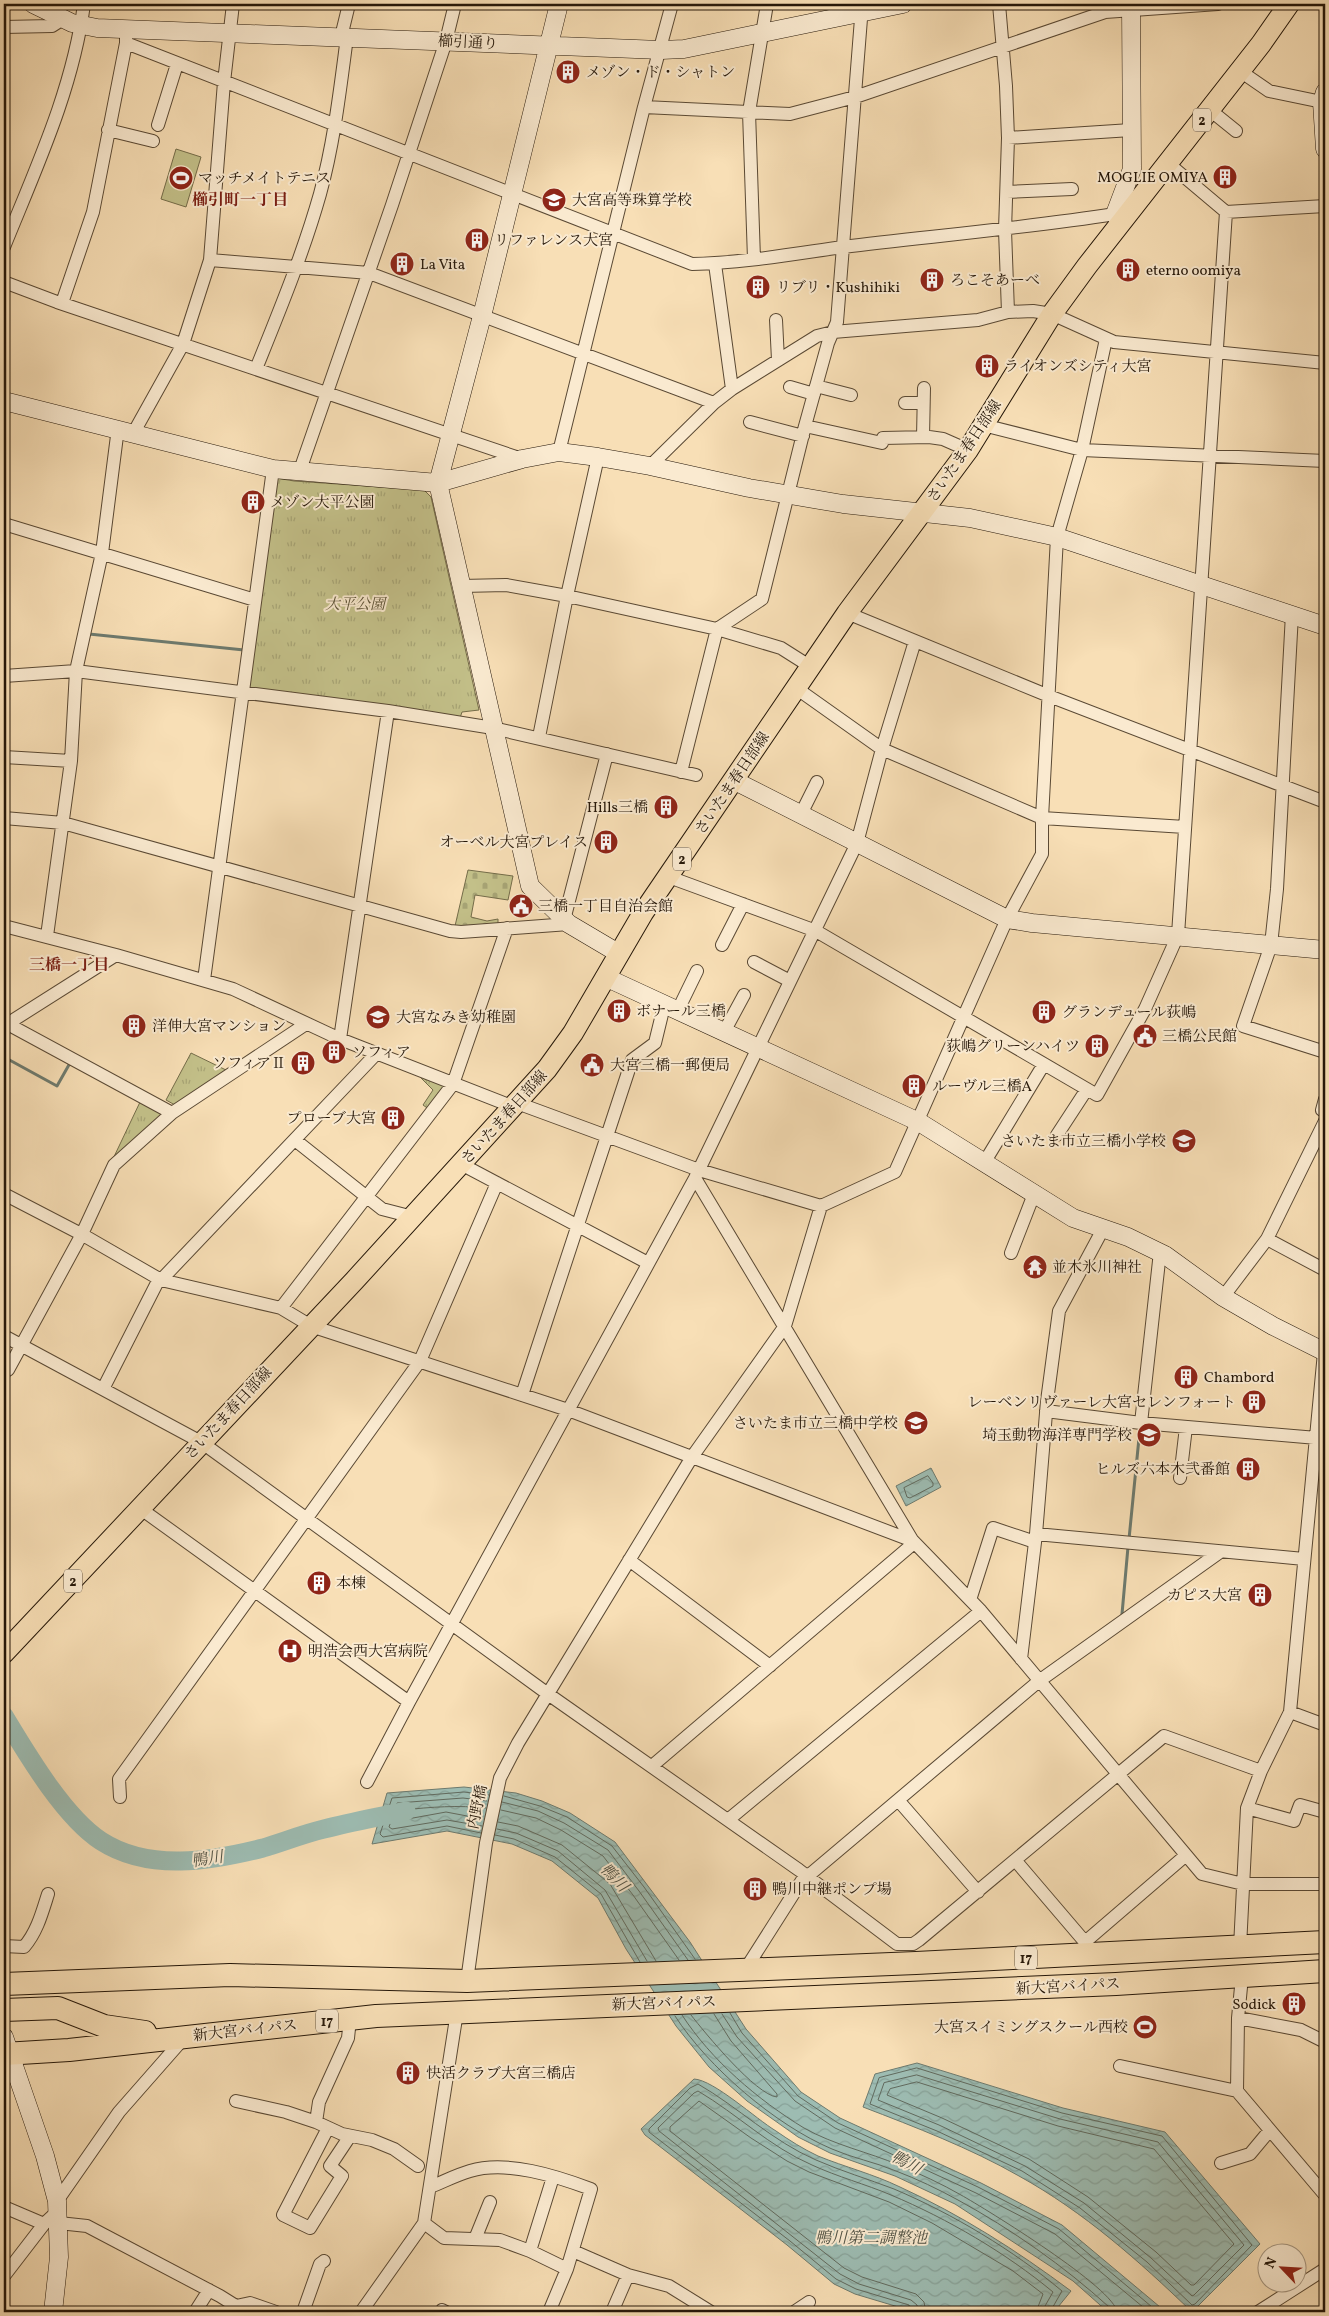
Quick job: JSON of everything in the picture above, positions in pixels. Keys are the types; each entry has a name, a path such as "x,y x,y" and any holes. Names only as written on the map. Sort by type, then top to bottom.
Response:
{"highway":[{"name":"新大宮バイパス","path":"4,1984 230,1975 467,1981 736,1970 1084,1948 1240,1947 1325,1942"},
{"name":"新大宮バイパス","path":"6,2048 69,2050 350,2019 457,2012 1106,1984 1325,1971"},
{"path":"4,2010 58,2008 104,2026 186,2036"}],"main road":[{"name":"さいたま春日部線","path":"4,1653 141,1509 201,1442 516,1105 547,1069 573,1033 643,913 669,878 847,613 968,450 1052,314 1118,218 1169,164 1289,4"}],"street":[{"name":"櫛引通り","path":"33,4 81,26 126,37 230,33 661,50 684,49 762,34 861,9 903,4"},
{"path":"4,246 61,104 81,26 84,4"},
{"path":"47,936 71,761 76,671 126,430 183,344 210,260 224,82 233,4"},
{"path":"256,369 297,265 320,194 334,124 344,37 350,4"},
{"path":"299,473 409,154 446,41 455,4"},
{"path":"559,4 482,316 438,483 530,886 567,922 618,953"},
{"path":"559,452 644,107 672,4"},
{"path":"754,260 749,112 767,4"},
{"path":"999,4 1008,138 1006,192 1008,312"},
{"path":"644,107 790,114 855,96 1105,12 1131,7 1218,4"},
{"path":"62,303 93,212 126,37 177,64 692,264 715,264 844,247 1118,218 1132,169 1131,7"},
{"path":"681,772 717,629 762,599 815,390 837,322 861,9"},
{"path":"4,27 52,26 63,19"},
{"path":"158,125 177,64"},
{"path":"1240,71 1269,91 1324,97 1325,149"},
{"path":"1210,110 1236,131"},
{"path":"108,130 153,141"},
{"path":"1008,138 1131,130"},
{"path":"1169,164 1226,212 1325,206"},
{"path":"1006,192 1072,189"},
{"path":"669,878 816,931 1097,1095 1145,1009 1178,936 1192,749 1209,455 1226,212"},
{"path":"210,260 297,265 369,273 714,403"},
{"path":"715,264 732,389"},
{"path":"4,282 522,459"},
{"path":"650,466 714,403 732,389 818,336 833,332 978,320 1008,312 1033,311 1052,314 1114,342 1325,363"},
{"path":"776,320 778,360"},
{"path":"4,926 47,936 233,989 340,1039 453,1084 608,1137 697,1174 821,1206 895,1172 919,1122 1007,918 1042,854 1042,818 1057,537 1082,450 1106,339"},
{"path":"790,387 851,395"},
{"path":"923,437 922,404 924,388"},
{"path":"4,401 126,430 273,469 299,473 438,483 522,459 559,452 650,466 749,488 843,504 970,518 1057,537 1325,626"},
{"path":"905,403 922,404"},
{"path":"750,422 882,443 883,438 923,437 943,440 968,450"},
{"path":"983,426 1082,450 1325,461"},
{"path":"539,737 567,596 598,457"},
{"path":"204,980 273,469"},
{"path":"4,524 255,600"},
{"path":"462,586 506,585 567,596 717,629 781,648 811,666"},
{"path":"847,613 1049,696 1192,749 1325,802"},
{"path":"1292,614 1281,786 1277,889 1271,945 1243,1026 1325,1052"},
{"path":"367,1782 697,1174 816,931 858,843 882,749 915,641"},
{"path":"4,676 76,671 388,711 539,737 696,775"},
{"path":"796,688 882,749 1042,818 1185,827"},
{"path":"340,1039 388,711"},
{"path":"567,922 607,754"},
{"path":"4,757 71,761"},
{"path":"734,780 1007,918 1032,923 1325,950"},
{"path":"801,814 818,782"},
{"path":"4,818 63,823 450,931 461,932 567,922"},
{"path":"722,945 743,904"},
{"path":"281,1308 453,1084 507,928"},
{"path":"5,1024 116,955"},
{"path":"754,962 790,981"},
{"path":"522,1395 632,1060 655,1043 671,1009 697,971"},
{"path":"604,977 919,1122 1073,1218 1128,1237 1160,1252 1223,1297 1273,1326 1325,1348 1321,1436 1304,1559 1290,1712 1247,1808 1240,1947"},
{"path":"724,1032 744,995"},
{"path":"5,1024 172,1113"},
{"path":"8,1370 82,1234 114,1164 172,1113 306,1024"},
{"path":"103,1389 160,1279 377,1053"},
{"path":"984,1162 1044,1064"},
{"path":"1057,1135 1087,1088"},
{"path":"1325,1099 1322,1110 1325,1112"},
{"path":"1223,1297 1267,1239 1325,1121"},
{"path":"295,1140 382,1209 412,1217"},
{"path":"461,1164 648,1263"},
{"path":"697,1174 914,1543 981,1611 1185,1856 1202,1874 1243,1884 1325,1884"},
{"path":"120,1797 119,1779 420,1361 497,1183"},
{"path":"4,1194 82,1234 160,1279 281,1308 311,1326 568,1410 914,1543"},
{"path":"1011,1253 1034,1194"},
{"name":"内野橋","path":"467,1981 486,1843 500,1778 518,1743 692,1457 785,1326 821,1206"},
{"path":"1021,1659 1035,1538 1046,1411 1059,1311 1103,1229"},
{"path":"1267,1239 1325,1270"},
{"path":"1141,1423 1160,1252"},
{"path":"4,1336 201,1442 548,1694 807,1875 897,1944 913,1944 919,1940 1164,1736 1262,1771"},
{"path":"1046,1411 1141,1423 1321,1436"},
{"path":"1180,1478 1186,1427"},
{"path":"141,1509 409,1702"},
{"path":"970,1600 993,1528 1035,1538 1304,1559"},
{"path":"652,1766 914,1543"},
{"path":"736,1970 807,1875 1039,1681 1220,1552"},
{"path":"629,1560 770,1666"},
{"path":"728,1820 981,1611"},
{"path":"1290,1712 1325,1724"},
{"path":"898,1800 978,1892"},
{"path":"1247,1808 1294,1821 1300,1805 1325,1812"},
{"path":"1015,1860 1084,1948 1185,1856"},
{"path":"4,1946 24,1947 37,1927 48,1894"},
{"path":"1237,2092 1238,2018 1241,1987"},
{"path":"362,2312 424,2223 457,2012"},
{"path":"1238,2018 1301,2030 1325,2042"},
{"path":"316,2122 319,2102 348,2038 350,2019"},
{"path":"4,2276 55,2215 119,2112 186,2036"},
{"path":"6,2048 49,2169 59,2256 53,2312"},
{"path":"1120,2066 1237,2092 1325,2195"},
{"path":"236,2101 316,2122 350,2136 372,2140 394,2149 418,2166"},
{"path":"328,2128 283,2215 310,2228 342,2176 330,2166 350,2136"},
{"path":"1221,2163 1250,2154 1270,2130"},
{"path":"430,2187 471,2170 511,2167 591,2189 567,2269 549,2312"},
{"path":"530,2251 553,2177"},
{"path":"475,2240 490,2202"},
{"path":"4,2207 55,2215 87,2226 209,2290 235,2309 250,2303 276,2312"},
{"path":"424,2223 444,2238 500,2240 530,2251 567,2269"},
{"path":"573,2251 628,2275 669,2286 711,2312"},
{"path":"303,2312 320,2264 324,2261"},
{"path":"1260,2312 1325,2269"},
{"path":"612,2312 628,2275"},
{"path":"195,2312 209,2290"},
{"path":"794,2312 809,2302"},
{"path":"441,2312 442,2310 446,2312"}],"green space":[{"name":"マッチメイトテニス","path":"176,149 201,157 186,207 161,199"},
{"name":"大平公園","path":"276,478 294,481 424,490 431,497 479,710 462,712 460,718 245,688"},
{"path":"468,870 513,876 508,900 475,895 471,917 487,921 498,919 498,924 455,926"},
{"path":"191,1053 226,1070 175,1105 166,1100"},
{"path":"414,1071 448,1085 430,1110 423,1105 433,1090"},
{"path":"141,1100 166,1113 111,1163"}],"water":[{"path":"931,1468 941,1487 906,1506 896,1486"},
{"path":"464,1787 516,1793 542,1801 570,1813 615,1842 690,1942 746,2029 801,2092 840,2118 981,2183 1062,2225 1166,2312 1108,2312 1073,2281 955,2204 895,2176 830,2153 798,2137 747,2101 709,2067 676,2026 626,1949 598,1898 552,1861 512,1844 447,1831 372,1844 387,1793"},
{"path":"917,2063 1063,2108 1165,2132 1260,2244 1256,2244 1256,2248 1192,2312 1110,2238 1043,2190 962,2147 863,2107 875,2074"},
{"name":"鴨川第二調整池","path":"694,2079 712,2086 791,2141 812,2153 890,2182 945,2209 1009,2247 1071,2291 1054,2312 915,2312 855,2294 834,2284 787,2245 645,2135 641,2129"}],"waterway":[{"path":"89,634 244,650"},
{"path":"4,1057 57,1086 70,1063"},
{"path":"1129,1539 1140,1428"},
{"path":"1122,1614 1128,1547"},
{"name":"鴨川","path":"4,1716 47,1784 73,1817 101,1841 120,1851 139,1857 180,1861 222,1857 263,1848 334,1826 406,1811"}],"place":[{"name":"メゾン・ド・シャトン","path":"568,72"},
{"name":"MOGLIE OMIYA","path":"1225,177"},
{"name":"マッチメイトテニス","path":"181,178"},
{"name":"大宮高等珠算学校","path":"554,200"},
{"name":"リファレンス大宮","path":"477,240"},
{"name":"La Vita","path":"402,264"},
{"name":"eterno oomiya","path":"1128,270"},
{"name":"ろこそあーべ","path":"932,280"},
{"name":"リブリ・Kushihiki","path":"758,287"},
{"name":"ライオンズシティ大宮","path":"987,366"},
{"name":"メゾン大平公園","path":"253,502"},
{"name":"Hills三橋","path":"666,807"},
{"name":"オーベル大宮プレイス","path":"606,842"},
{"name":"三橋一丁目自治会館","path":"521,906"},
{"name":"ボナール三橋","path":"619,1011"},
{"name":"グランデュール荻嶋","path":"1044,1012"},
{"name":"大宮なみき幼稚園","path":"378,1017"},
{"name":"洋伸大宮マンション","path":"134,1026"},
{"name":"三橋公民館","path":"1145,1036"},
{"name":"荻嶋グリーンハイツ","path":"1097,1046"},
{"name":"ソフィア","path":"334,1052"},
{"name":"ソフィアⅡ","path":"303,1063"},
{"name":"大宮三橋一郵便局","path":"592,1065"},
{"name":"ルーヴル三橋A","path":"914,1086"},
{"name":"プローブ大宮","path":"393,1118"},
{"name":"さいたま市立三橋小学校","path":"1184,1141"},
{"name":"並木氷川神社","path":"1035,1267"},
{"name":"Chambord","path":"1186,1377"},
{"name":"レーベンリヴァーレ大宮セレンフォート","path":"1254,1402"},
{"name":"さいたま市立三橋中学校","path":"916,1423"},
{"name":"埼玉動物海洋専門学校","path":"1149,1435"},
{"name":"ヒルズ六本木弐番館","path":"1248,1469"},
{"name":"本棟","path":"319,1583"},
{"name":"カピス大宮","path":"1260,1595"},
{"name":"明浩会西大宮病院","path":"290,1651"},
{"name":"鴨川中継ポンプ場","path":"755,1889"},
{"name":"Sodick","path":"1294,2004"},
{"name":"大宮スイミングスクール西校","path":"1145,2027"},
{"name":"快活クラブ大宮三橋店","path":"408,2073"}],"district":[{"name":"櫛引町一丁目","path":"240,199"},
{"name":"三橋一丁目","path":"69,964"}]}
